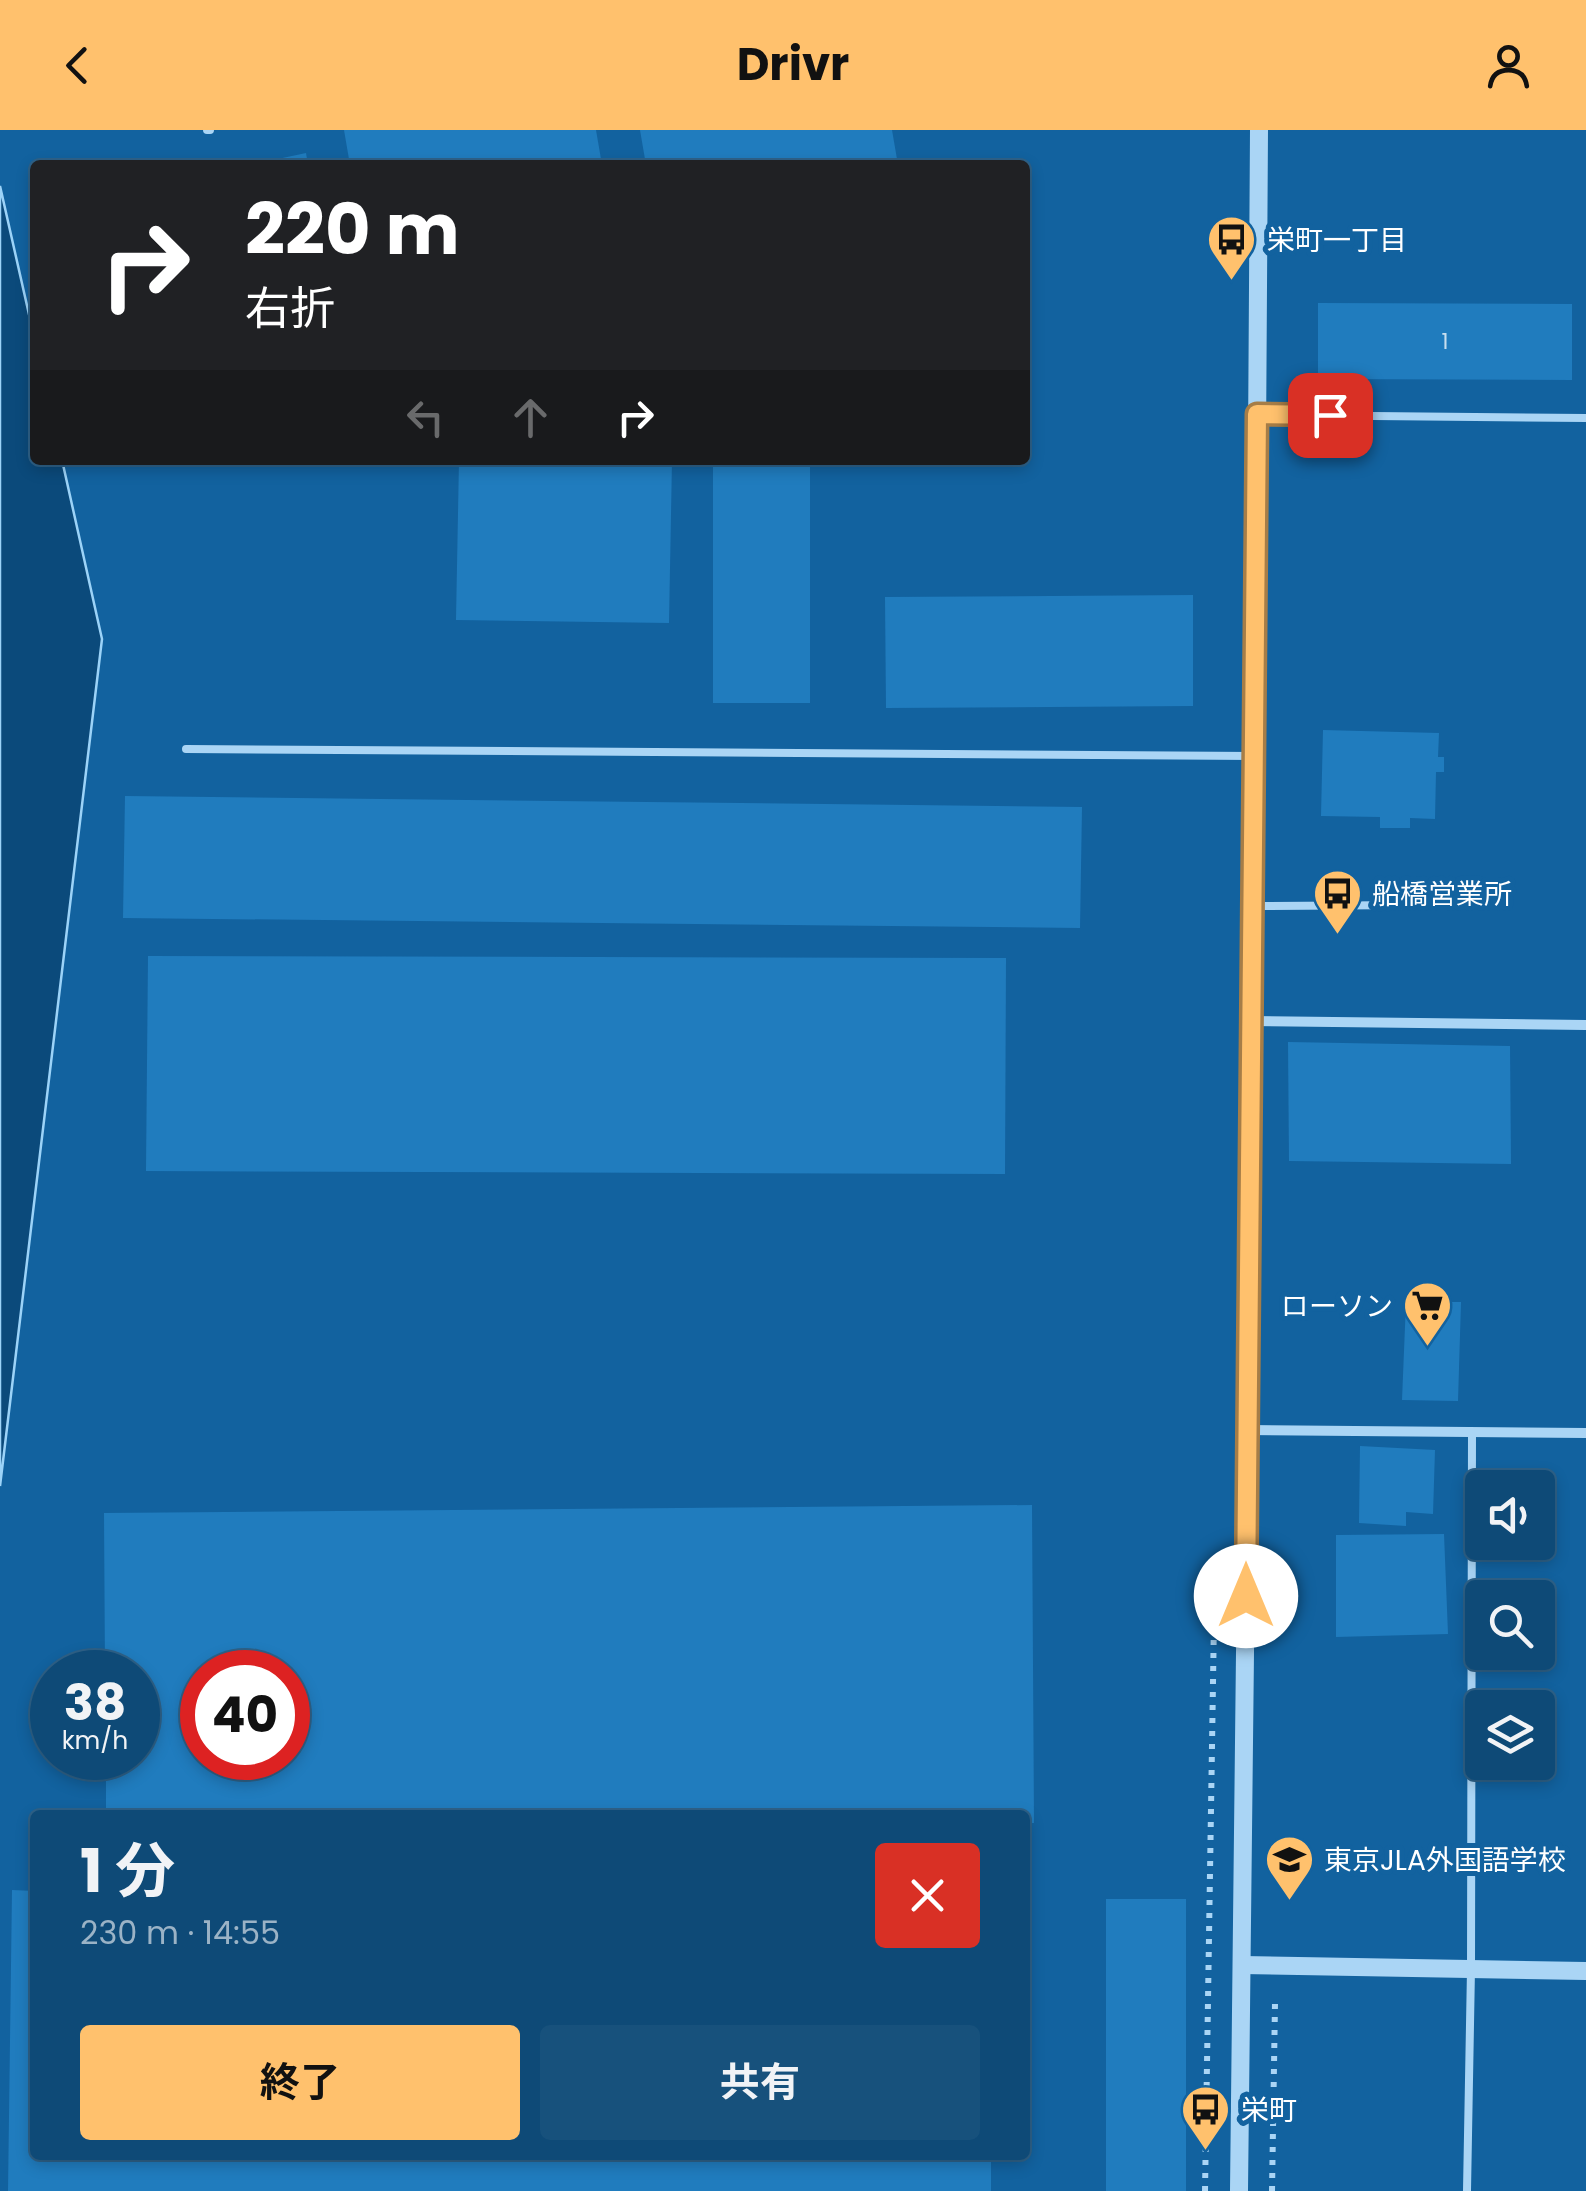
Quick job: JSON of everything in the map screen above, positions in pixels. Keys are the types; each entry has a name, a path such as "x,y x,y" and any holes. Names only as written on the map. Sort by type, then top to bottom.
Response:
{"street":[{"path":"1239,2191 1259,130"},
{"path":"1251,1021 1586,1025"},
{"path":"1247,1430 1586,1433"},
{"path":"1242,1965 1586,1971"}],"lane":[{"path":"1257,414 1586,418"},
{"path":"186,748 1255,756"},
{"path":"1253,906 1413,905"},
{"path":"1467,2191 1472,1432"}],"path":[{"path":"1205,2191 1215,1555"},
{"path":"1272,2191 1275,2002"}],"water":[{"path":"0,186 30,319 30,465 63,465 102,639 0,1486"}],"building":[{"path":"344,130 596,130 601,160 349,160"},
{"path":"640,130 892,130 897,160 645,160"},
{"path":"306,153 307,160 273,160"},
{"path":"1318,303 1572,304 1572,380 1318,379"},
{"path":"459,465 672,465 669,623 456,620"},
{"path":"713,465 810,465 810,703 713,703"},
{"path":"1193,595 1193,706 886,708 885,597"},
{"path":"1323,730 1439,733 1438,757 1444,757 1444,772 1436,772 1435,819 1410,818 1410,828 1380,828 1380,817 1321,816"},
{"path":"125,796 1082,807 1080,928 123,918"},
{"path":"148,956 1006,958 1005,1174 146,1171"},
{"path":"1288,1042 1510,1046 1511,1164 1289,1161"},
{"path":"1406,1302 1461,1302 1458,1401 1402,1400"},
{"path":"1360,1446 1435,1450 1433,1514 1406,1512 1406,1526 1359,1523"},
{"path":"1032,1505 1034,1823 1030,1823 1030,1810 106,1810 106,1780 160,1780 160,1650 105,1650 104,1513"},
{"path":"1444,1534 1448,1634 1336,1637 1336,1535"},
{"path":"12,1890 30,1891 30,2160 991,2160 991,2191 8,2191"},
{"path":"1106,1899 1186,1899 1186,2191 1106,2191"}],"place":[{"name":"栄町一丁目","path":"1232,282"},
{"name":"船橋営業所","path":"1337,936"},
{"name":"ローソン","path":"1428,1348"},
{"name":"東京JLA外国語学校","path":"1289,1902"},
{"name":"栄町","path":"1206,2152"}],"route":[{"path":"1246,1596 1257,414 1330,415"}]}
